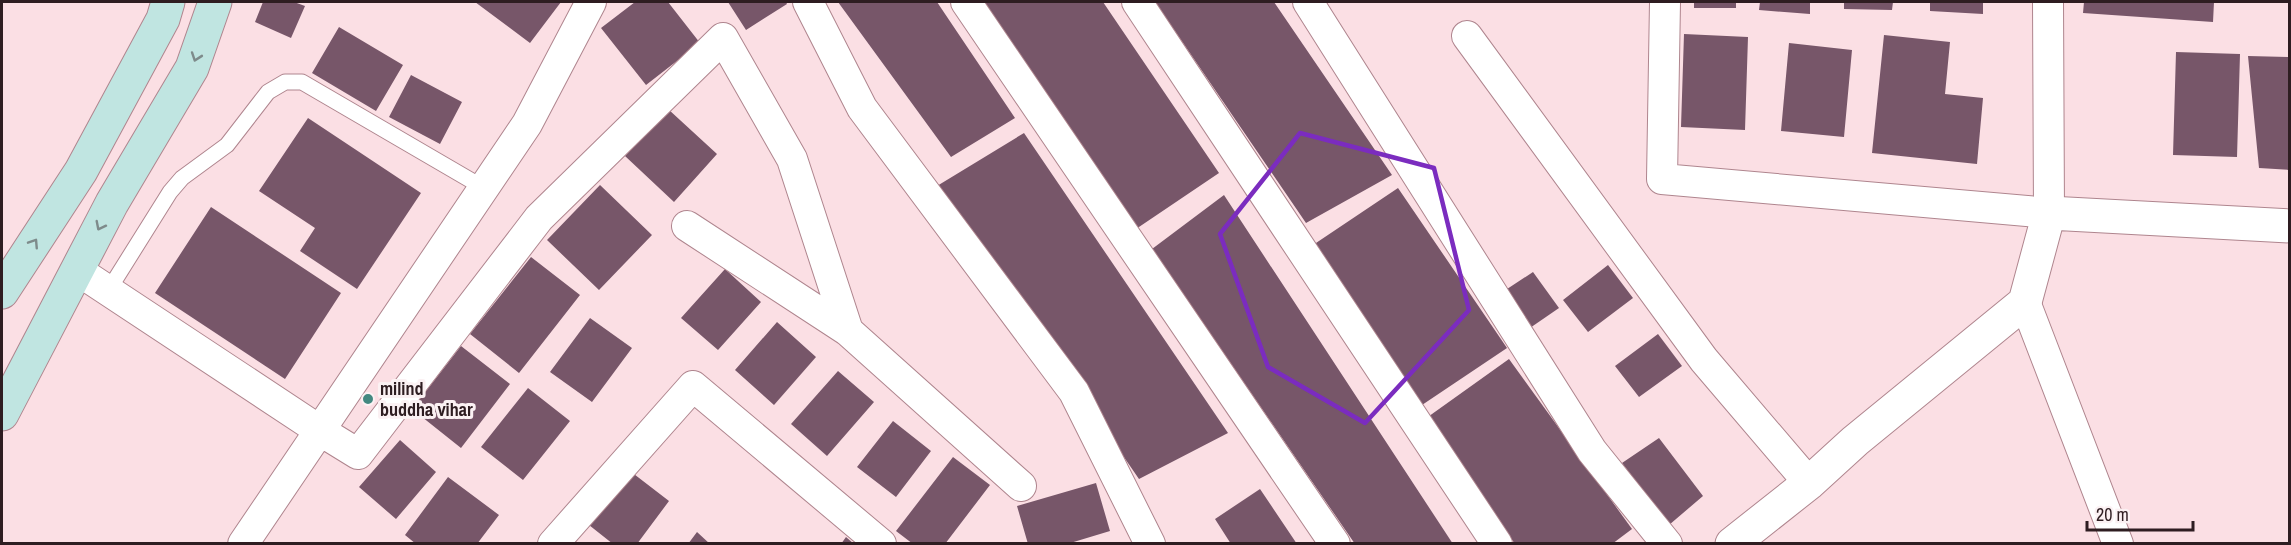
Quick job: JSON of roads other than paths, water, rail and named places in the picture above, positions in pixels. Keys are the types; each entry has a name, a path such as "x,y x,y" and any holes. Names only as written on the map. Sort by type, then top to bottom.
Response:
{"main road":[{"path":"2,292 81,171 163,19 168,2"},
{"path":"2,414 112,203 192,68 215,2"}],"street":[{"path":"243,543 527,124 591,2"},
{"path":"808,2 862,108 1074,392 1150,543"},
{"path":"966,2 1335,543"},
{"path":"1137,2 1497,543"},
{"path":"1308,2 1592,451 1667,543"},
{"path":"1665,2 1662,179 2049,213 2289,226"},
{"path":"1732,543 1809,483 1855,441 2025,302 2049,213 2048,2"},
{"path":"1467,36 1704,360 1809,483"},
{"path":"77,270 358,454 539,218 723,38 792,159 848,331"},
{"path":"687,226 848,331 1021,486"},
{"path":"2025,302 2118,543"},
{"path":"554,543 693,386 881,543"}],"lane":[{"path":"108,291 170,192 182,178 227,145 268,92 285,82 302,82 484,188"}],"place":[{"name":"milind buddha vihar","path":"368,399"}]}
